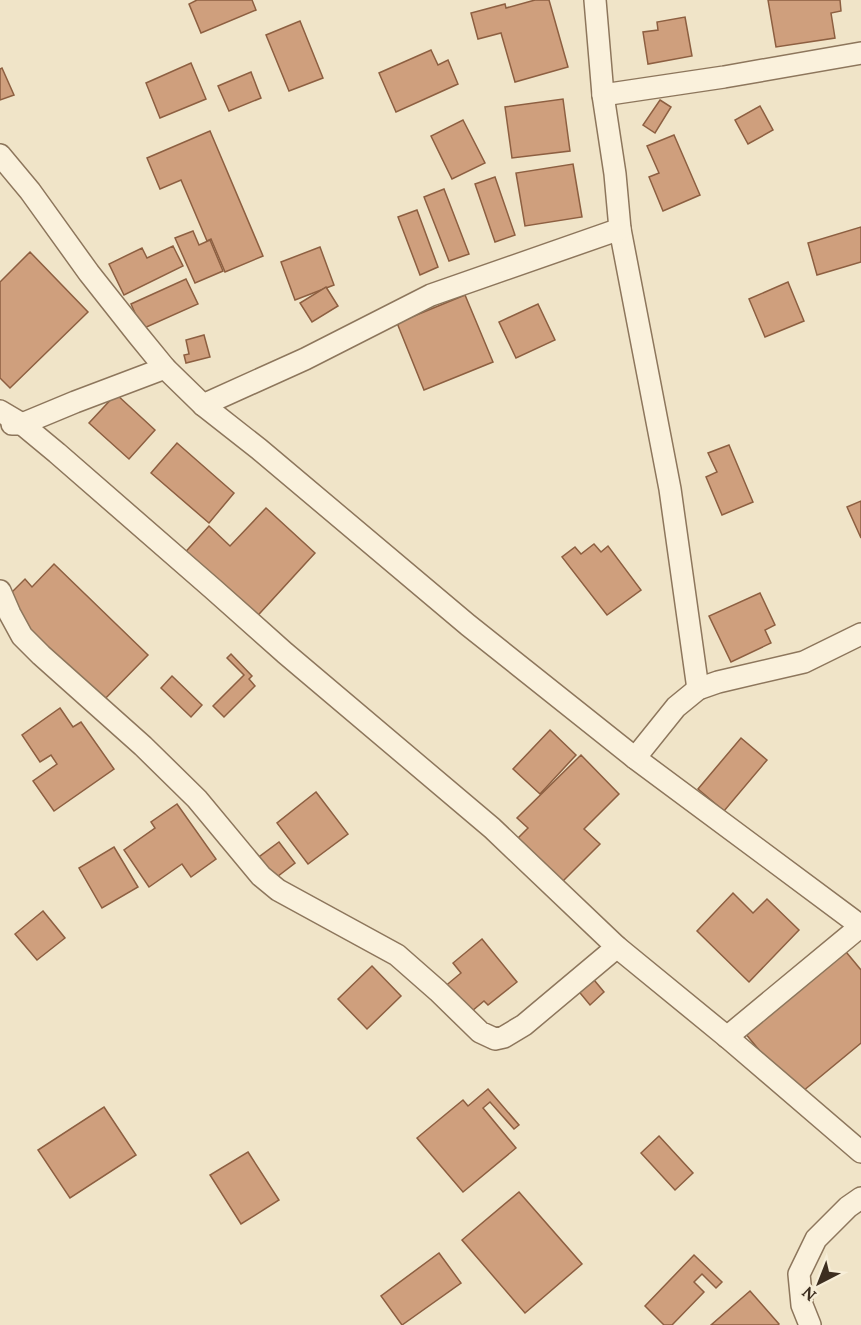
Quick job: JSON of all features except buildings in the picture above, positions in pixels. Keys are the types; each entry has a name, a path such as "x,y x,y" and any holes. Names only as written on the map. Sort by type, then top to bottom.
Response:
{"street":[{"path":"595,0 603,95 615,174 620,229 670,489 698,689"},
{"path":"603,95 861,53"},
{"path":"0,155 30,191 89,273 165,368 202,405 259,448 477,633 635,758 861,926 728,1037"},
{"path":"202,405 305,359 431,296 620,229"},
{"path":"0,424 22,424 165,368"},
{"path":"0,411 22,424 285,653 492,828 616,947 728,1037 861,1152"},
{"path":"0,591 22,636 40,655 144,746 197,799 261,876 278,890 397,955 480,1032 495,1039 504,1037 524,1025 616,947"},
{"path":"635,758 676,707 698,689 718,682 804,662 861,634"},
{"path":"810,1325 802,1305 800,1274 816,1239 848,1207 861,1198"}]}
